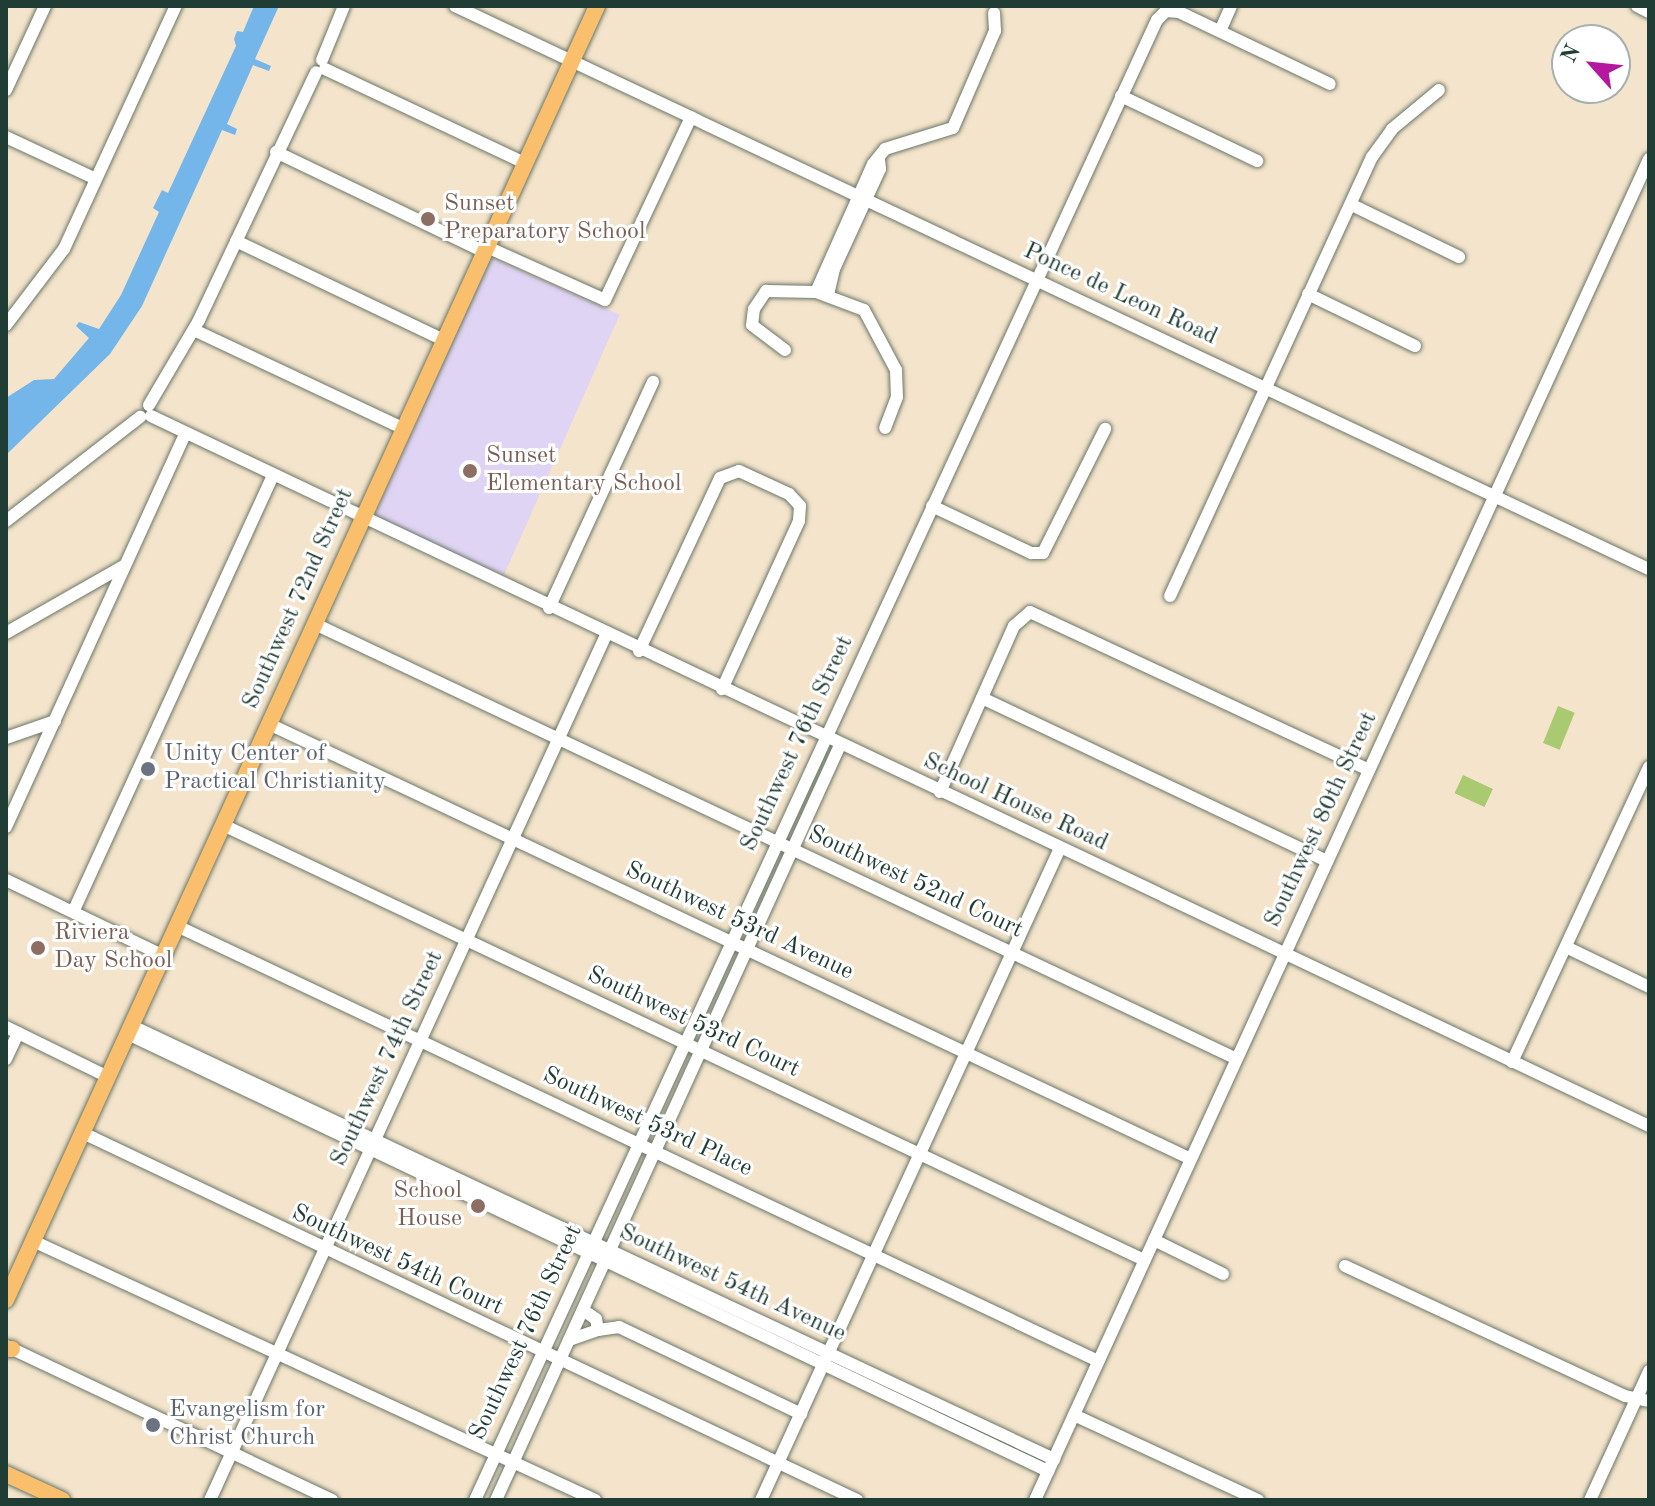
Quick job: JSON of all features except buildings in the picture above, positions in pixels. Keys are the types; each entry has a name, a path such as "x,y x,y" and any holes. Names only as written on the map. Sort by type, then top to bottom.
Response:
{"main road":[{"name":"Southwest 72nd Street","path":"6,1300 39,1239 85,1139 108,1077 597,6"},
{"path":"6,1474 60,1499"}],"street":[{"path":"6,90 45,6"},
{"path":"6,325 60,255 176,6"},
{"path":"6,521 146,413 194,330 276,152 321,67 344,6"},
{"name":"Ponce de Leon Road","path":"455,6 1649,569"},
{"path":"1231,6 1220,31 1330,84"},
{"path":"1637,6 1649,12"},
{"name":"Southwest 76th Street","path":"475,1500 1157,20 1166,11 1220,31"},
{"path":"822,293 879,159 892,144 940,136 953,128 995,31 994,13"},
{"path":"321,67 525,163"},
{"path":"1170,596 1380,143 1439,90"},
{"path":"1121,96 1257,161"},
{"path":"276,152 486,250 605,300 691,117"},
{"path":"6,137 96,179"},
{"name":"Southwest 80th Street","path":"1035,1500 1649,159"},
{"path":"1352,205 1459,257"},
{"path":"236,241 444,340"},
{"path":"785,350 754,330 754,309 768,290 822,293 864,310 879,334 898,385 885,428"},
{"path":"1308,294 1415,346"},
{"path":"194,330 404,429"},
{"path":"549,608 653,382"},
{"name":"School House Road","path":"146,413 639,651 1649,1126"},
{"path":"932,506 1031,553 1043,553 1105,429"},
{"path":"6,827 185,434"},
{"path":"639,651 724,474 739,471 789,494 800,506 799,521 722,689"},
{"path":"74,910 273,476"},
{"path":"6,633 126,564"},
{"path":"940,792 1014,626 1026,613 1369,770"},
{"name":"Southwest 52nd Court","path":"315,624 1237,1059"},
{"name":"Southwest 74th Street","path":"210,1500 606,635"},
{"path":"982,698 1327,861"},
{"path":"6,738 55,721"},
{"name":"Southwest 53rd Avenue","path":"269,724 1191,1159"},
{"name":"Southwest 76th Street","path":"496,1500 840,745"},
{"path":"1512,1062 1649,767"},
{"name":"Southwest 53rd Court","path":"223,825 1144,1260"},
{"path":"761,1500 778,1463 795,1411 826,1359 1060,848"},
{"path":"6,880 74,910 164,956"},
{"name":"Southwest 53rd Place","path":"177,926 1098,1361"},
{"path":"1566,947 1649,987"},
{"path":"6,1059 12,1030 108,1077"},
{"name":"Southwest 54th Avenue","path":"130,1030 1051,1465"},
{"name":"Southwest 54th Court","path":"85,1139 857,1500"},
{"path":"39,1239 595,1500"},
{"path":"1154,1240 1223,1274"},
{"path":"1345,1266 1643,1399"},
{"path":"583,1310 596,1319 598,1330"},
{"path":"569,1340 619,1327 795,1411"},
{"path":"8,1348 233,1448 332,1500"},
{"path":"1590,1500 1643,1399 1649,1371"},
{"path":"1074,1415 1258,1500"}],"shaded area":[{"path":"490,257 620,315 503,576 374,518"}],"green space":[{"path":"1558,706 1575,713 1560,750 1543,743"},
{"path":"1463,775 1493,789 1484,807 1455,793"}],"water":[{"path":"254,6 279,6 255,59 271,66 269,71 253,65 227,124 237,129 235,135 222,130 142,306 110,354 6,455 6,398 34,380 54,379 89,338 76,326 79,322 99,329 121,295 159,212 153,208 162,190 168,193 236,46 234,39 237,31 243,32"}],"place":[{"name":"Sunset Preparatory School","path":"428,219"},
{"name":"Sunset Elementary School","path":"470,471"},
{"name":"Unity Center of Practical Christianity","path":"148,769"},
{"name":"Riviera Day School","path":"38,948"},
{"name":"School House","path":"478,1206"},
{"name":"Evangelism for Christ Church","path":"153,1425"}]}
